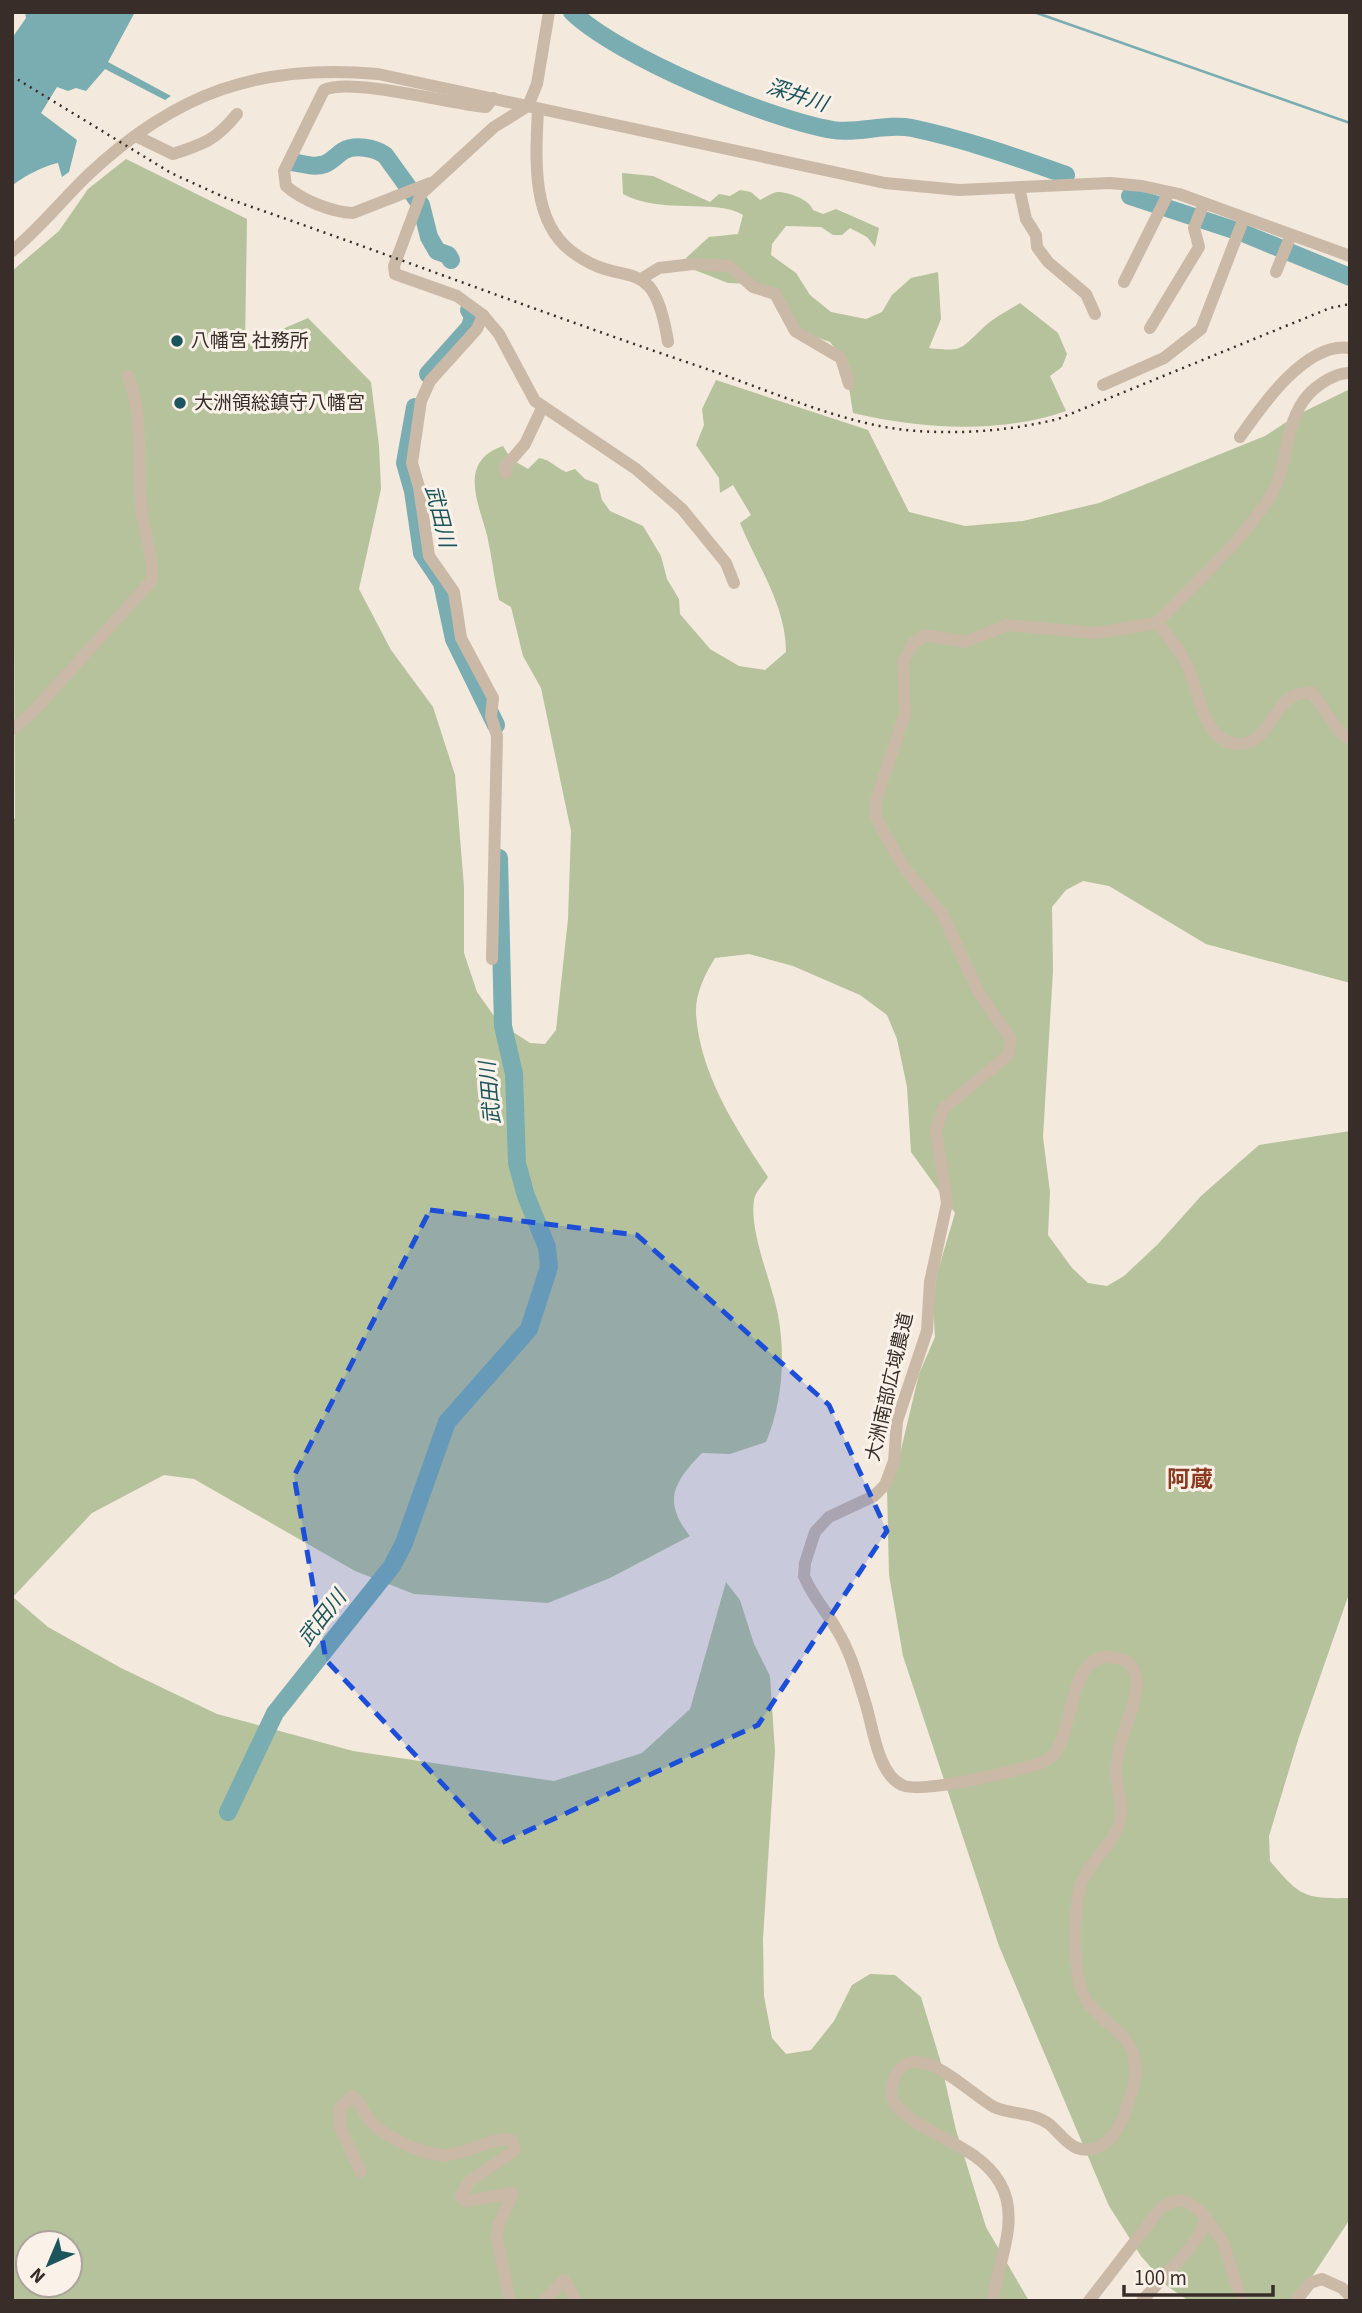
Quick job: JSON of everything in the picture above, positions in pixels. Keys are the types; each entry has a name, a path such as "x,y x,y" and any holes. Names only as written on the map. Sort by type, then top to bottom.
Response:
{"street":[{"path":"548,12 533,107 537,169 547,217 570,250 592,263 647,282 662,306 668,342"},
{"path":"12,251 88,175 136,136 200,96 245,80 289,72 332,70 378,74 885,183 958,190 1110,183 1169,192 1350,256"},
{"path":"430,183 353,213 344,213 295,194 286,186 284,171 324,90 331,87 372,90 486,107 493,98"},
{"path":"533,107 494,127 430,183 415,206 394,274 403,280 457,296 483,315 499,334 528,389 542,408 636,469 682,509 726,563 734,583"},
{"path":"136,136 173,154 221,135 237,114"},
{"path":"1019,187 1026,219 1036,235 1037,247 1048,262 1086,294 1095,314"},
{"path":"1124,282 1169,192"},
{"path":"1150,328 1199,247 1194,228 1204,203"},
{"path":"1103,385 1164,358 1201,329 1244,218"},
{"path":"1276,272 1290,235"},
{"path":"641,279 659,268 693,264 729,266 753,287 775,294 795,331 841,358 849,384"},
{"path":"483,315 477,330 430,382 421,401 412,463 419,487 429,556 454,592 461,638 493,698 491,716 497,736 492,959"},
{"path":"1240,437 1281,381 1301,365 1326,353 1350,348"},
{"path":"1350,373 1326,380 1309,394 1297,411 1282,469 1272,494 1252,522 1157,623 1188,665 1209,726 1220,738 1236,744 1250,742 1263,733 1292,695 1301,691 1312,693 1340,733 1350,739"},
{"path":"12,729 32,714 152,580 153,560 143,525 139,486 141,419 137,398 128,376"},
{"path":"506,473 505,467 525,444 542,408"},
{"name":"大洲南部広域農道","path":"992,2301 1009,2220 1000,2182 968,2152 898,2108 891,2095 894,2079 900,2069 912,2062 929,2064 947,2073 991,2106 1042,2120 1074,2147 1090,2150 1104,2145 1115,2133 1130,2098 1137,2058 1130,2045 1084,1997 1078,1977 1077,1908 1083,1880 1115,1834 1120,1821 1116,1772 1137,1680 1133,1666 1123,1659 1110,1656 1097,1658 1086,1668 1079,1681 1063,1737 1054,1755 1040,1764 987,1777 916,1788 900,1785 892,1778 883,1760 850,1657 804,1576 805,1563 815,1532 829,1517 874,1496 884,1485 894,1461 897,1421 927,1331 930,1282 947,1203 936,1131 943,1109 1008,1055 1011,1039 979,993 943,915 903,866 882,830 876,818 876,800 902,726 903,662 907,649 918,638 932,634 965,642 1008,625 1026,624 1096,633 1157,623"},
{"path":"360,2172 340,2127 340,2108 352,2096 358,2098 366,2116 379,2129 434,2154 472,2151 497,2139 512,2140 515,2150 470,2181 460,2196 466,2201 475,2201 513,2193 499,2224 497,2238 510,2301"},
{"path":"1089,2301 1160,2208 1172,2200 1184,2199 1206,2218 1223,2242 1241,2301"},
{"path":"1142,2301 1189,2249 1206,2218"},
{"path":"1296,2301 1310,2283 1322,2279 1342,2288 1350,2295"},
{"path":"544,2301 564,2280 577,2301"}],"highlighted area":[{"path":"430,1210 637,1235 829,1405 887,1531 758,1725 499,1844 326,1660 294,1476"}],"green space":[{"path":"126,159 247,219 245,345 308,318 371,382 381,489 359,589 391,650 433,707 455,775 464,887 464,953 477,992 499,1023 530,1043 545,1044 556,1030 568,919 571,831 541,688 523,656 511,607 499,600 487,535 476,496 476,472 480,462 489,453 503,446 511,459 528,469 539,458 566,472 575,469 585,479 598,484 602,500 610,511 643,526 661,556 667,579 679,599 680,614 710,649 739,666 765,670 786,652 785,635 776,602 740,523 751,515 733,485 720,493 719,478 696,445 704,425 702,409 716,380 868,430 909,512 965,526 1023,521 1099,503 1265,436 1297,415 1350,389 1350,983 1206,944 1109,886 1083,881 1066,890 1052,907 1053,971 1043,1137 1050,1192 1048,1235 1072,1268 1088,1283 1107,1286 1124,1276 1158,1244 1201,1196 1259,1145 1350,1131 1350,1591 1299,1737 1269,1836 1270,1861 1296,1888 1322,1898 1350,1898 1350,2219 1296,2301 1189,2301 1167,2286 1141,2256 1109,2206 999,1946 903,1656 889,1575 887,1487 899,1458 919,1374 935,1337 933,1304 937,1274 955,1213 911,1152 907,1087 897,1039 887,1015 860,995 793,966 749,954 715,958 701,984 696,1014 704,1058 712,1079 732,1120 768,1177 755,1197 753,1213 778,1315 782,1347 781,1380 776,1412 766,1442 730,1454 702,1453 684,1473 675,1492 674,1502 681,1524 690,1536 610,1578 548,1603 414,1594 355,1571 194,1479 164,1475 92,1513 13,1597 48,1627 121,1668 217,1714 353,1751 554,1781 642,1753 690,1709 726,1582 740,1600 754,1644 770,1676 775,1751 763,1939 764,1996 772,2038 786,2054 811,2050 834,2021 852,1985 870,1974 895,1975 921,1997 941,2063 956,2130 986,2227 1029,2301 12,2301 12,821 15,818 12,271 59,231 88,189"},
{"path":"622,173 653,176 710,202 719,194 730,196 740,190 751,192 760,200 777,192 787,193 803,199 813,210 823,214 836,209 879,228 875,247 867,237 850,228 842,235 833,235 821,227 786,226 772,244 771,255 796,273 810,295 831,312 866,319 882,312 892,295 911,278 938,272 941,319 929,348 949,350 965,345 991,321 1020,303 1058,333 1067,354 1062,367 1050,376 1066,411 1014,423 960,427 906,423 853,413 845,361 830,342 805,333 793,324 784,300 751,284 728,283 687,267 686,258 709,237 738,234 743,215 718,208 654,204 638,200 623,194"}],"water":[{"path":"25,12 135,12 108,62 171,96 165,100 105,69 86,91 76,88 68,91 57,87 41,113 77,140 69,172 62,177 58,163 53,164 28,175 12,186 12,38 26,18"}],"waterway":[{"name":"深井川","path":"572,12 594,30 658,66 734,100 771,113 833,130 912,128 970,143 1066,175"},
{"path":"1034,12 1350,123"},
{"name":"武田川","path":"292,162 321,165 343,151 359,147 376,150 385,155 421,205 429,237 437,251 448,255 451,260"},
{"name":"深井川","path":"1130,196 1243,233 1350,277"},
{"name":"武田川","path":"428,374 470,327 473,316 469,310"},
{"name":"武田川","path":"415,407 405,463 413,491 422,553 442,583 454,639 496,725"},
{"name":"武田川","path":"228,1812 275,1713 392,1566 404,1543 447,1422 529,1329 549,1267 547,1247 526,1196 517,1163 514,1074 503,1026 499,858"}],"railway":[{"path":"12,76 171,173 226,198 805,405 882,426 906,430 964,432 1002,429 1058,419 1330,308 1350,304"}],"place":[{"name":"八幡宮 社務所","path":"177,341"},
{"name":"大洲領総鎮守八幡宮","path":"180,403"}],"district":[{"name":"阿蔵","path":"1190,1479"}]}
